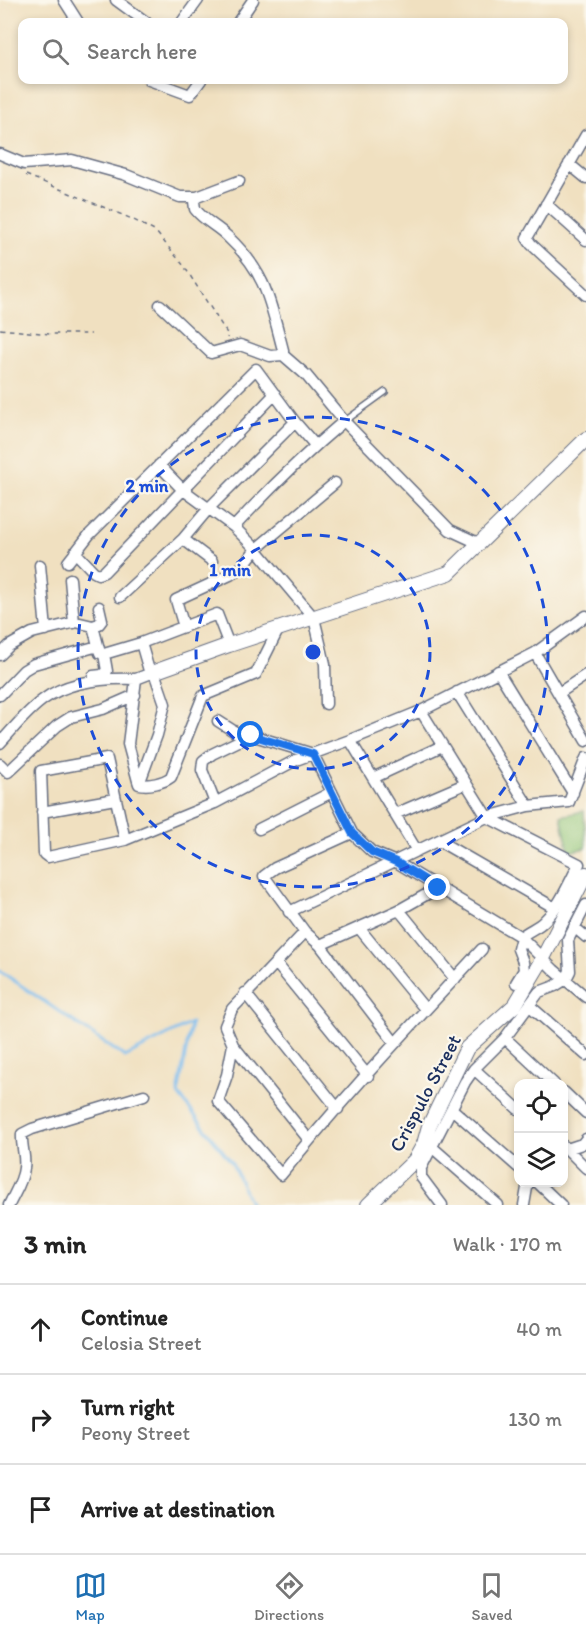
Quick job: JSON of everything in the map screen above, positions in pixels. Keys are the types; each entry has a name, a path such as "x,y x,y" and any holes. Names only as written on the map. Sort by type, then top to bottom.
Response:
{"street":[{"path":"64,0 75,18"},
{"path":"116,0 141,18"},
{"path":"185,18 198,0"},
{"path":"241,18 253,0"},
{"path":"160,84 190,95 198,84"},
{"path":"586,135 527,236 527,240 586,295"},
{"path":"0,154 27,164 72,160 126,175 180,197 197,197 239,181"},
{"path":"569,164 586,178"},
{"path":"197,197 194,201 195,209 199,214 226,236 254,265 270,297 283,355"},
{"path":"546,204 586,240"},
{"path":"160,305 212,352 240,345 270,356 283,355 306,375 344,421 450,530 478,543"},
{"path":"68,562 89,535 256,369 315,445"},
{"path":"75,552 94,572 101,573 275,394"},
{"path":"234,527 270,488 344,421"},
{"path":"120,597 183,540 210,507 295,422"},
{"path":"0,742 44,699 61,691 103,680 136,679 229,645 449,573 586,439"},
{"path":"159,465 182,489 210,507 234,527 256,549 314,618 325,664 326,704"},
{"path":"184,627 176,600 230,575 245,564 256,549 335,483"},
{"path":"183,540 212,561"},
{"path":"40,565 46,630"},
{"path":"70,579 74,622"},
{"path":"0,655 17,641 32,633 74,622 93,626 101,623 99,608"},
{"path":"0,695 24,670 34,664 141,643 217,614 229,645"},
{"path":"125,840 107,759 41,771 43,849 48,857 125,840 215,803 296,760 421,711 535,653 586,616"},
{"path":"0,735 42,694 89,676 102,675 107,671 93,626"},
{"path":"139,784 145,785 171,777 203,696 256,675 278,630"},
{"path":"139,784 157,735 165,704 141,643"},
{"path":"535,653 586,741"},
{"path":"498,671 571,798"},
{"path":"559,693 586,675"},
{"path":"136,679 128,744 139,784"},
{"path":"458,692 528,807"},
{"path":"0,764 8,772 57,726 70,717 103,709 135,694"},
{"path":"421,711 487,817 583,869 543,923 529,930 521,938 518,949 524,970 516,983"},
{"path":"218,721 243,737"},
{"path":"215,803 202,770 203,761 243,737 251,735 313,754 352,833 372,852 396,862 521,938 586,997"},
{"path":"350,740 417,851"},
{"path":"373,778 442,746"},
{"path":"571,798 586,758"},
{"path":"395,814 465,784"},
{"path":"259,829 332,792"},
{"path":"289,912 487,817 571,798"},
{"path":"42,812 115,800"},
{"path":"352,833 275,868 264,876 304,932 320,945 395,1043"},
{"path":"439,841 555,908"},
{"name":"Crispulo Street","path":"368,1205 415,1160 424,1144 429,1126 468,1048 515,1005 543,958 583,869"},
{"path":"320,945 399,909 438,888"},
{"path":"442,1205 421,1178 421,1168 474,1069 505,1038 542,989 555,986 566,979 570,970 568,940 586,905"},
{"path":"399,909 455,979"},
{"path":"359,927 426,1009"},
{"path":"574,927 586,937"},
{"path":"304,932 245,993 232,1009 225,1026 233,1046 309,1140"},
{"path":"233,1046 227,1075 218,1101 281,1174 395,1043 482,949"},
{"path":"276,963 368,1076"},
{"path":"245,993 338,1109"},
{"path":"530,1006 586,1055"},
{"path":"505,1038 550,1079"},
{"path":"474,1069 514,1105"},
{"path":"9,1205 25,1166 21,1144 22,1134 144,1095"},
{"path":"568,1096 586,1113"},
{"path":"452,1109 514,1163"},
{"path":"568,1147 582,1144 586,1139"},
{"path":"433,1148 498,1205"},
{"path":"568,1151 586,1168"},
{"path":"524,1205 527,1187"},
{"path":"542,1187 561,1205"}],"lane":[{"path":"344,421 385,392"}],"path":[{"path":"27,164 26,176 132,219 156,232 184,266 228,335 227,348"},
{"path":"0,329 50,334 91,334"}],"green space":[{"path":"584,811 586,848 569,852 561,816"}],"waterway":[{"path":"0,971 125,1057 191,1023 178,1094 232,1163 251,1205"}],"route":[{"path":"251,735 313,754 352,833 372,852 396,862 438,888"}]}
